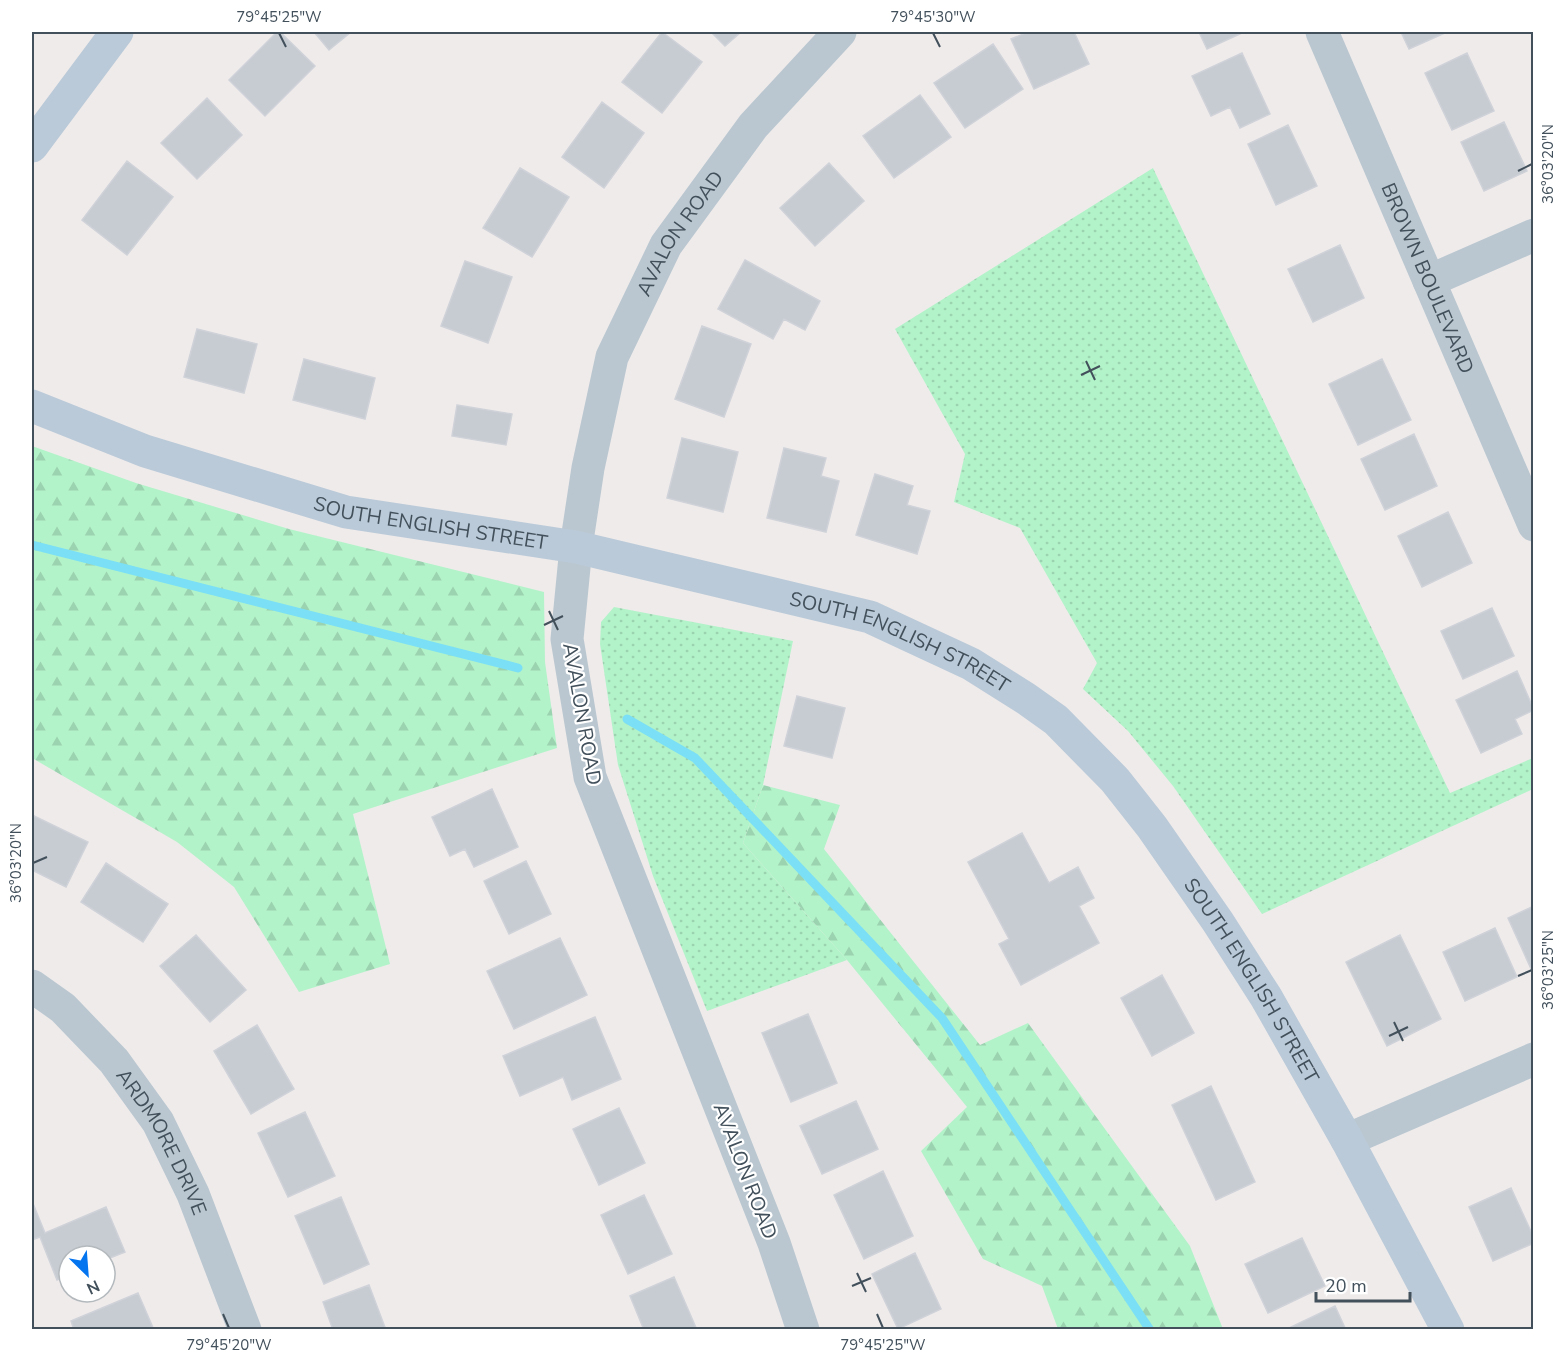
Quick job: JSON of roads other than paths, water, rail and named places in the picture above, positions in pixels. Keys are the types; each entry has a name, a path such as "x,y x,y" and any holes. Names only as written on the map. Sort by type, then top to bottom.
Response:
{"street":[{"path":"32,146 117,32"},
{"name":"AVALON ROAD","path":"803,1329 774,1243 590,777 567,639 576,547 588,468 612,357 666,245 753,126 840,32"},
{"name":"BROWN BOULEVARD","path":"1322,32 1533,525"},
{"path":"1430,281 1533,235"},
{"name":"SOUTH ENGLISH STREET","path":"32,406 146,451 346,512 576,547 870,617 971,664 1025,698 1056,720 1115,780 1159,836 1266,997 1347,1140 1448,1329"},
{"name":"ARDMORE DRIVE","path":"32,986 63,1008 114,1061 158,1122 193,1194 245,1329"},
{"path":"1347,1140 1533,1059"}],"waterway":[{"path":"32,545 518,668"},
{"path":"627,719 695,758 942,1018 1150,1330"}]}
